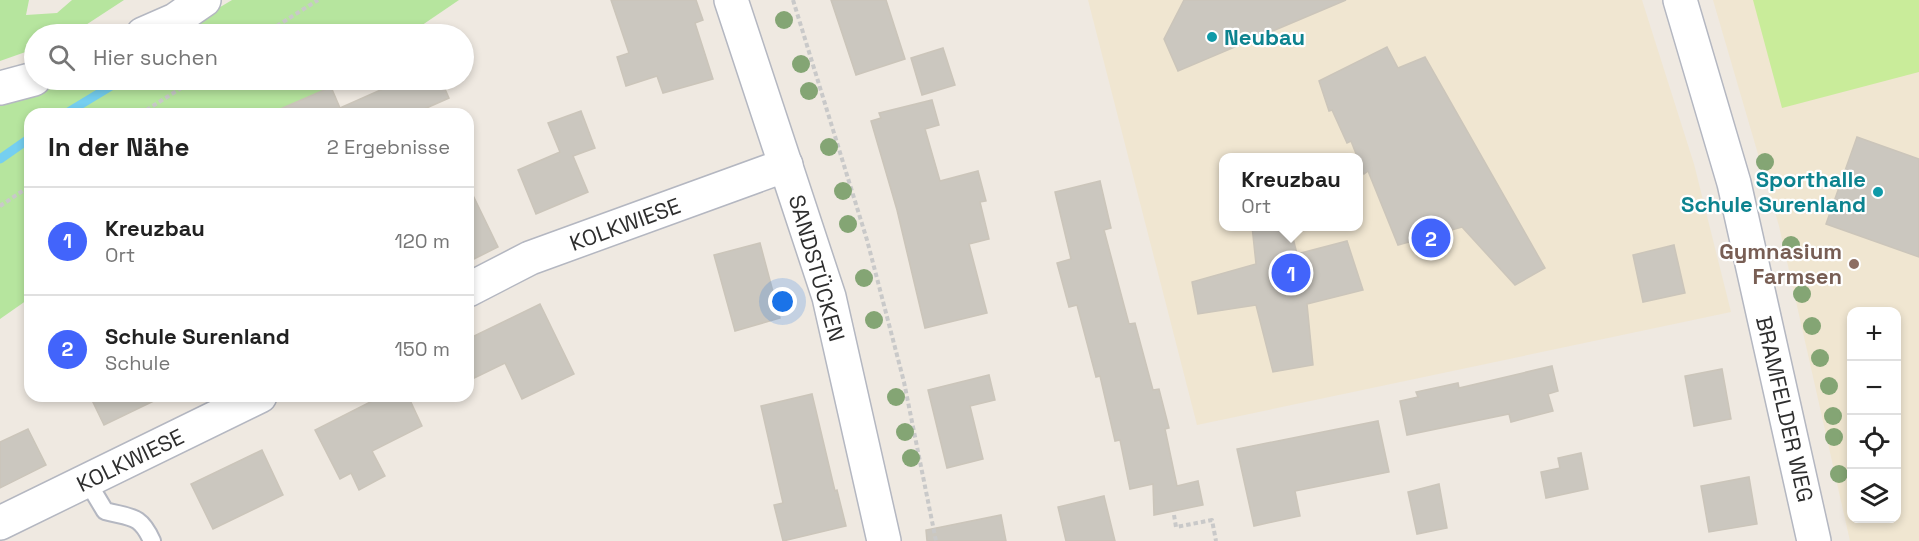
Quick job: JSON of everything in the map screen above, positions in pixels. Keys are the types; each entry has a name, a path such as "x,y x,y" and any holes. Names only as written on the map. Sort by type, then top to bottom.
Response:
{"street":[{"path":"166,24 204,0"},
{"name":"SANDSTÜCKEN","path":"731,0 829,297 884,541"},
{"name":"BRAMFELDER WEG","path":"1680,0 1734,183 1814,541"},
{"path":"0,88 24,82"},
{"name":"KOLKWIESE","path":"474,287 530,258 786,165"},
{"name":"KOLKWIESE","path":"0,523 248,402"}],"lane":[{"path":"87,481 105,511 132,516 146,528 152,541"}],"path":[{"path":"280,24 318,0"},
{"path":"793,0 867,240 903,382 936,541"},
{"path":"150,108 178,90"},
{"path":"0,206 24,190"},
{"path":"1174,515 1176,526 1212,520 1216,541"}],"shaded area":[{"path":"1088,0 1642,0 1694,164 1731,312 1197,425"},
{"name":"Gymnasium Farmsen","path":"1713,0 1919,0 1919,541 1850,541 1779,226"}],"green space":[{"path":"0,0 29,0 26,15 57,13 72,0 124,0 87,24 24,24 24,53 0,61"},
{"path":"232,0 459,0 424,24 192,24"},
{"path":"1753,0 1919,0 1919,72 1782,108"},
{"path":"47,90 330,90 304,108 24,108 24,302 0,319 0,106"}],"building":[{"path":"611,0 696,0 703,20 695,23 713,79 663,93 657,76 626,86 617,57 629,53"},
{"path":"831,0 886,0 905,59 856,75"},
{"name":"Neubau","path":"1184,0 1346,0 1178,71 1164,39"},
{"path":"1387,47 1398,68 1425,57 1545,268 1515,285 1462,227 1398,245 1368,171 1364,174 1363,171 1363,153 1356,153 1351,141 1347,143 1332,110 1329,111 1319,81"},
{"path":"943,48 955,85 922,95 911,58"},
{"path":"324,90 332,90 340,108 283,108"},
{"path":"380,90 445,90 449,98 426,108 340,108"},
{"path":"932,100 939,125 925,129 940,181 978,171 986,201 980,202 989,239 969,244 987,313 925,328 897,210 871,121 881,118 879,113"},
{"path":"581,111 595,148 573,156 588,192 536,214 518,170 560,152 548,123"},
{"name":"Sporthalle Schule Surenland","path":"1857,137 1919,159 1919,257 1826,224"},
{"path":"1100,181 1111,228 1104,230 1129,324 1135,323 1153,390 1159,389 1169,428 1165,429 1177,486 1198,481 1203,505 1154,515 1153,484 1130,489 1120,440 1115,441 1100,376 1096,377 1077,305 1069,307 1057,263 1071,259 1055,192"},
{"path":"474,197 498,247 474,259"},
{"path":"1253,231 1291,231 1297,254 1347,241 1363,290 1307,304 1313,365 1273,372 1256,305 1198,314 1192,282 1256,264"},
{"path":"760,243 780,318 735,331 714,255"},
{"path":"1674,245 1685,293 1643,302 1633,255"},
{"path":"540,304 574,374 522,399 505,363 474,378 474,336"},
{"path":"1552,366 1558,391 1548,394 1553,411 1511,422 1509,414 1407,435 1400,401 1418,397 1416,392 1458,383 1459,388"},
{"path":"1722,369 1731,419 1694,426 1685,376"},
{"path":"989,375 995,400 970,406 983,459 947,468 928,390"},
{"path":"812,394 835,491 837,490 846,526 783,541 774,505 783,503 761,406"},
{"path":"93,402 152,402 104,425"},
{"path":"370,402 411,402 422,426 372,451 385,476 359,490 351,473 340,479 315,430"},
{"path":"1378,421 1389,472 1295,491 1300,516 1254,526 1237,449"},
{"path":"28,429 46,465 0,488 0,442"},
{"path":"262,450 283,495 213,529 191,484"},
{"path":"1581,453 1588,489 1546,498 1541,472 1560,468 1558,458"},
{"path":"1749,477 1757,524 1709,532 1701,486"},
{"path":"1439,484 1447,528 1417,534 1408,492"},
{"path":"1104,496 1115,541 1066,541 1058,507"},
{"path":"1001,515 1006,541 927,541 926,530"}],"waterway":[{"path":"75,108 105,90"},
{"path":"0,159 24,142"}],"place":[{"name":"Neubau","path":"1212,37"},
{"name":"Sporthalle Schule Surenland","path":"1878,192"},
{"name":"Schule Surenland","path":"1431,238"},
{"name":"Gymnasium Farmsen","path":"1854,264"},
{"name":"Kreuzbau","path":"1291,273"}]}
